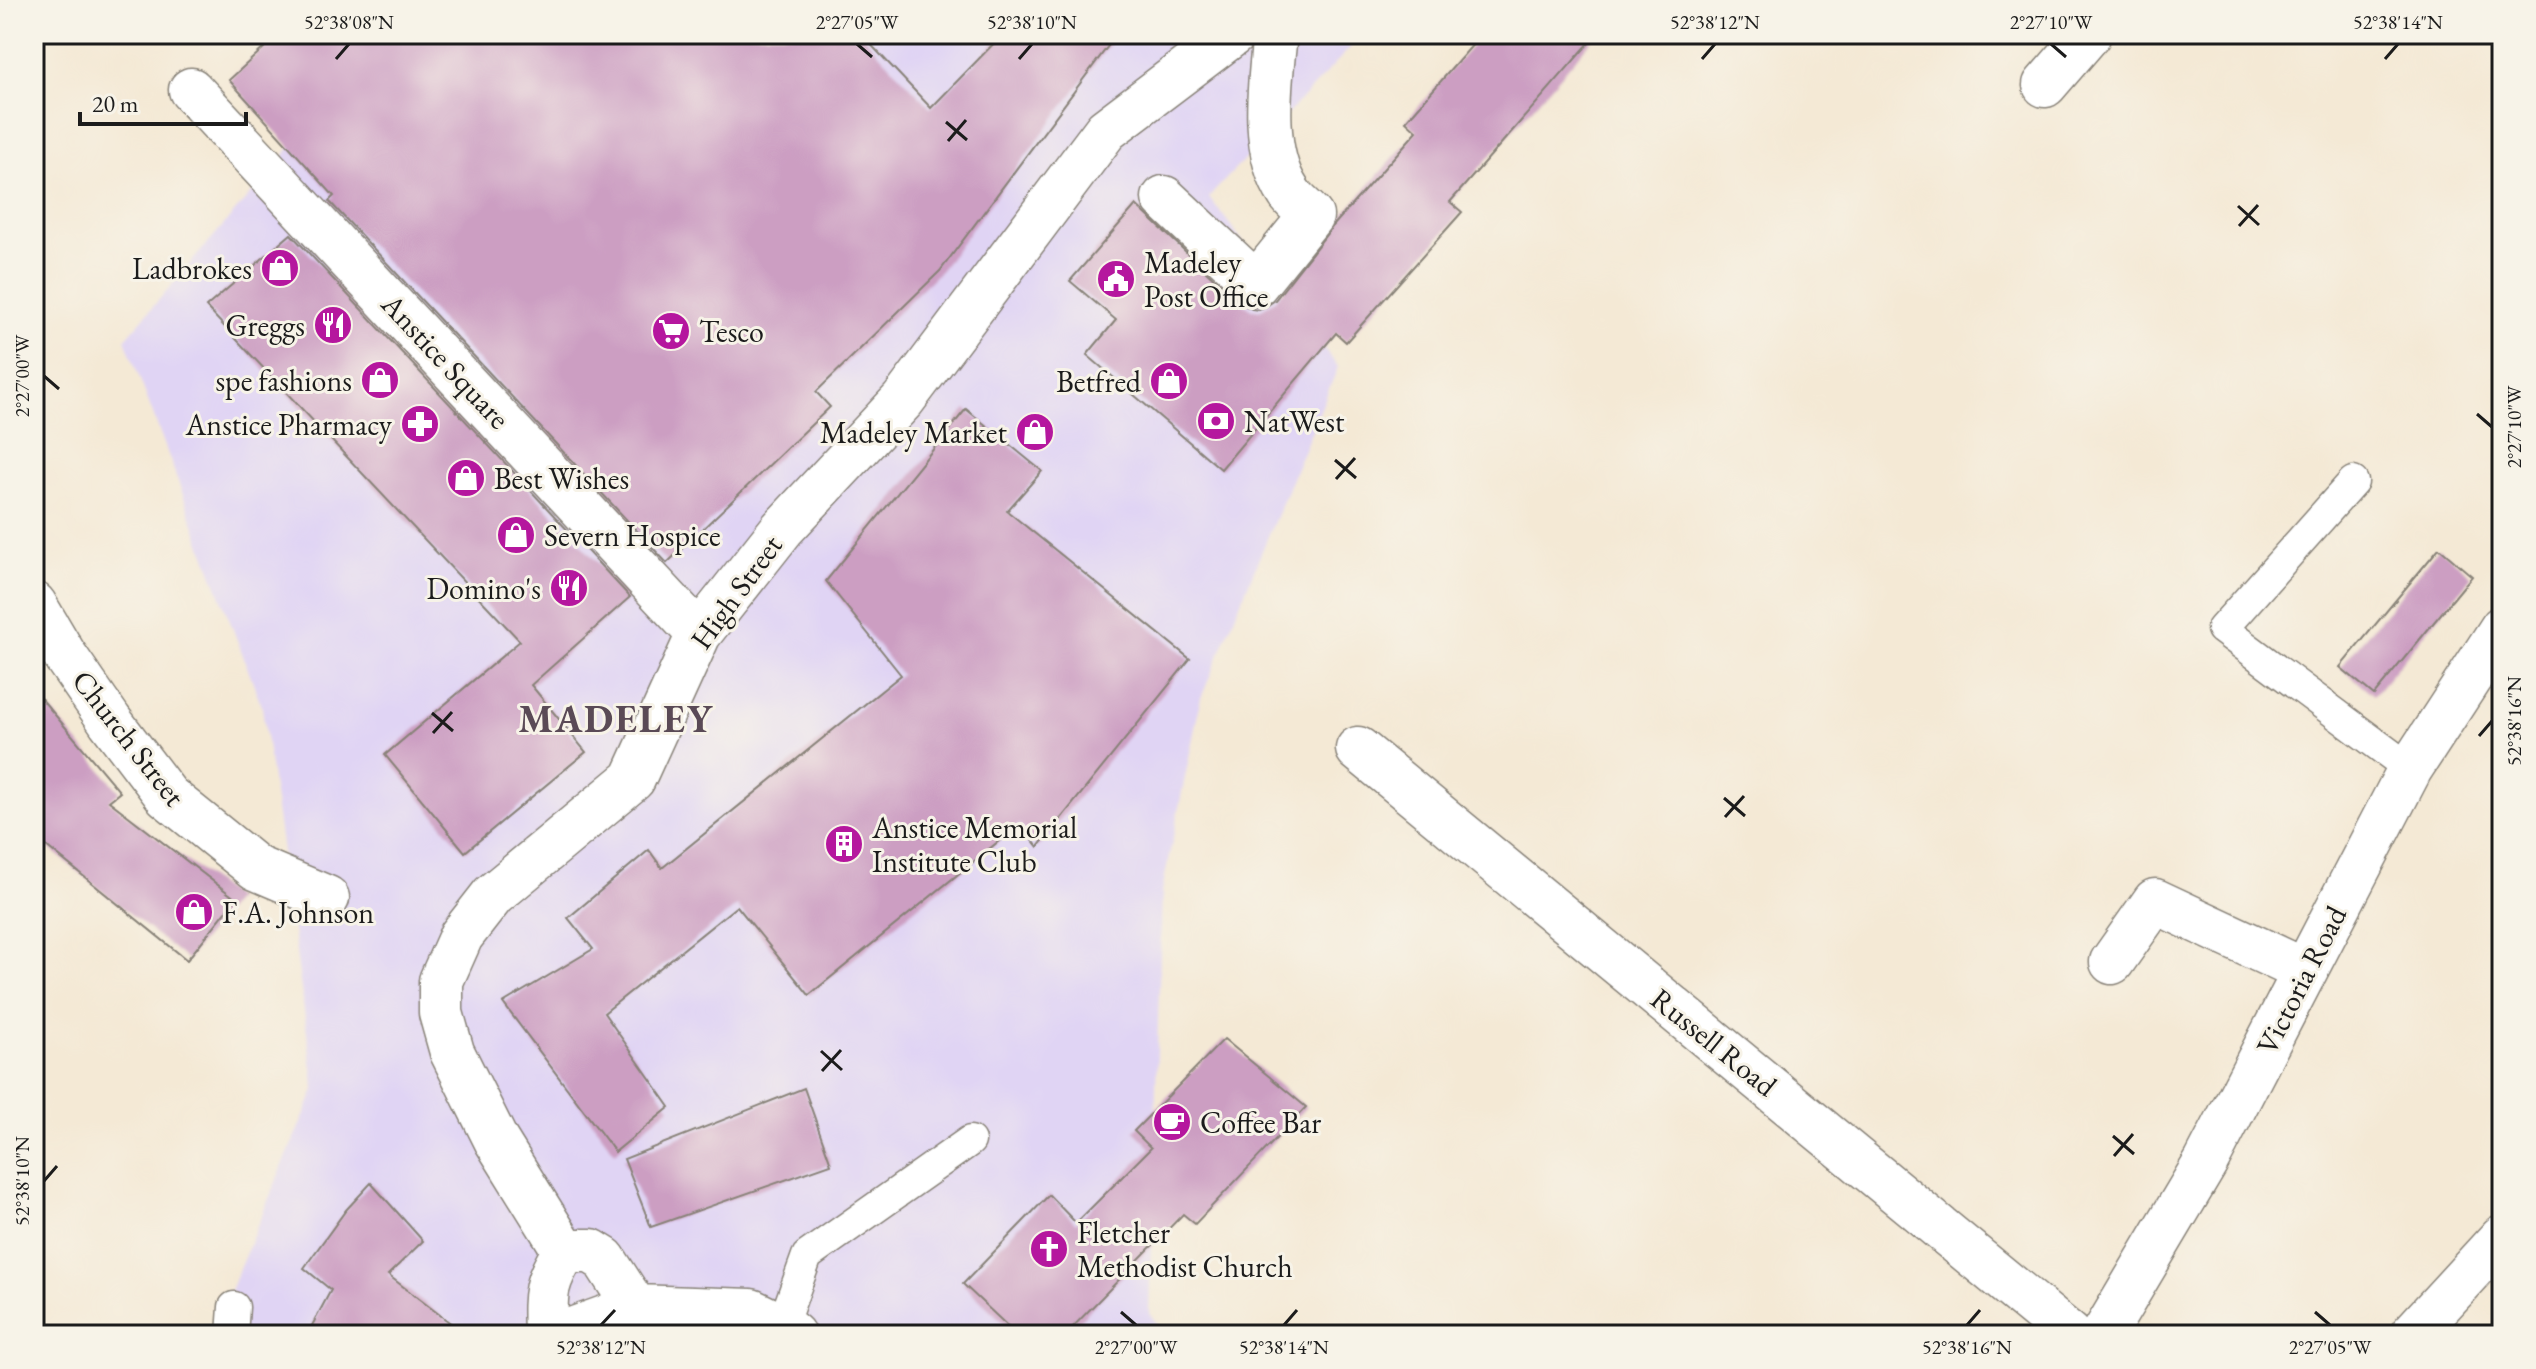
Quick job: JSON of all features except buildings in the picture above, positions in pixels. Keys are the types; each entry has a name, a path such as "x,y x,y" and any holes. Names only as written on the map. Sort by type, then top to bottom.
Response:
{"street":[{"name":"High Street","path":"565,1251 496,1140 452,1052 441,1013 441,981 461,936 493,895 633,779 699,634 782,529 903,400 1106,130 1233,34"},
{"path":"1164,198 1256,284 1311,216 1289,193 1274,157 1268,98 1275,34"},
{"path":"2045,85 2089,34"},
{"name":"Anstice Square","path":"191,90 699,634"},
{"name":"Church Street","path":"34,604 87,687 167,796 256,868 327,898"},
{"name":"Victoria Road","path":"2103,1335 2206,1162 2410,769 2502,628"},
{"name":"Russell Road","path":"1358,749 2070,1335"},
{"path":"2112,962 2155,901 2305,971"},
{"path":"2412,1335 2502,1237"},
{"path":"546,1335 544,1295 565,1251 591,1251 604,1259 635,1307"},
{"path":"558,1335 635,1307 751,1311 787,1330"}],"lane":[{"path":"2353,482 2222,629 2410,769"},
{"path":"787,1330 807,1256 970,1141"}],"shaded area":[{"path":"389,34 1363,34 1209,197 1338,367 1201,698 1162,891 1149,1313 1166,1335 211,1335 315,1090 262,707 125,339"}],"place":[{"name":"Ladbrokes","path":"280,268"},
{"name":"Madeley Post Office","path":"1116,279"},
{"name":"Greggs","path":"333,325"},
{"name":"Tesco","path":"671,331"},
{"name":"spe fashions","path":"380,380"},
{"name":"Betfred","path":"1169,381"},
{"name":"NatWest","path":"1216,421"},
{"name":"Anstice Pharmacy","path":"420,424"},
{"name":"Madeley Market","path":"1035,432"},
{"name":"Best Wishes","path":"466,478"},
{"name":"Severn Hospice","path":"516,535"},
{"name":"Domino's","path":"569,588"},
{"name":"Anstice Memorial Institute Club","path":"844,844"},
{"name":"F.A. Johnson","path":"194,912"},
{"name":"Coffee Bar","path":"1172,1122"},
{"name":"Fletcher Methodist Church","path":"1049,1249"}],"district":[{"name":"MADELEY","path":"616,718"}]}
